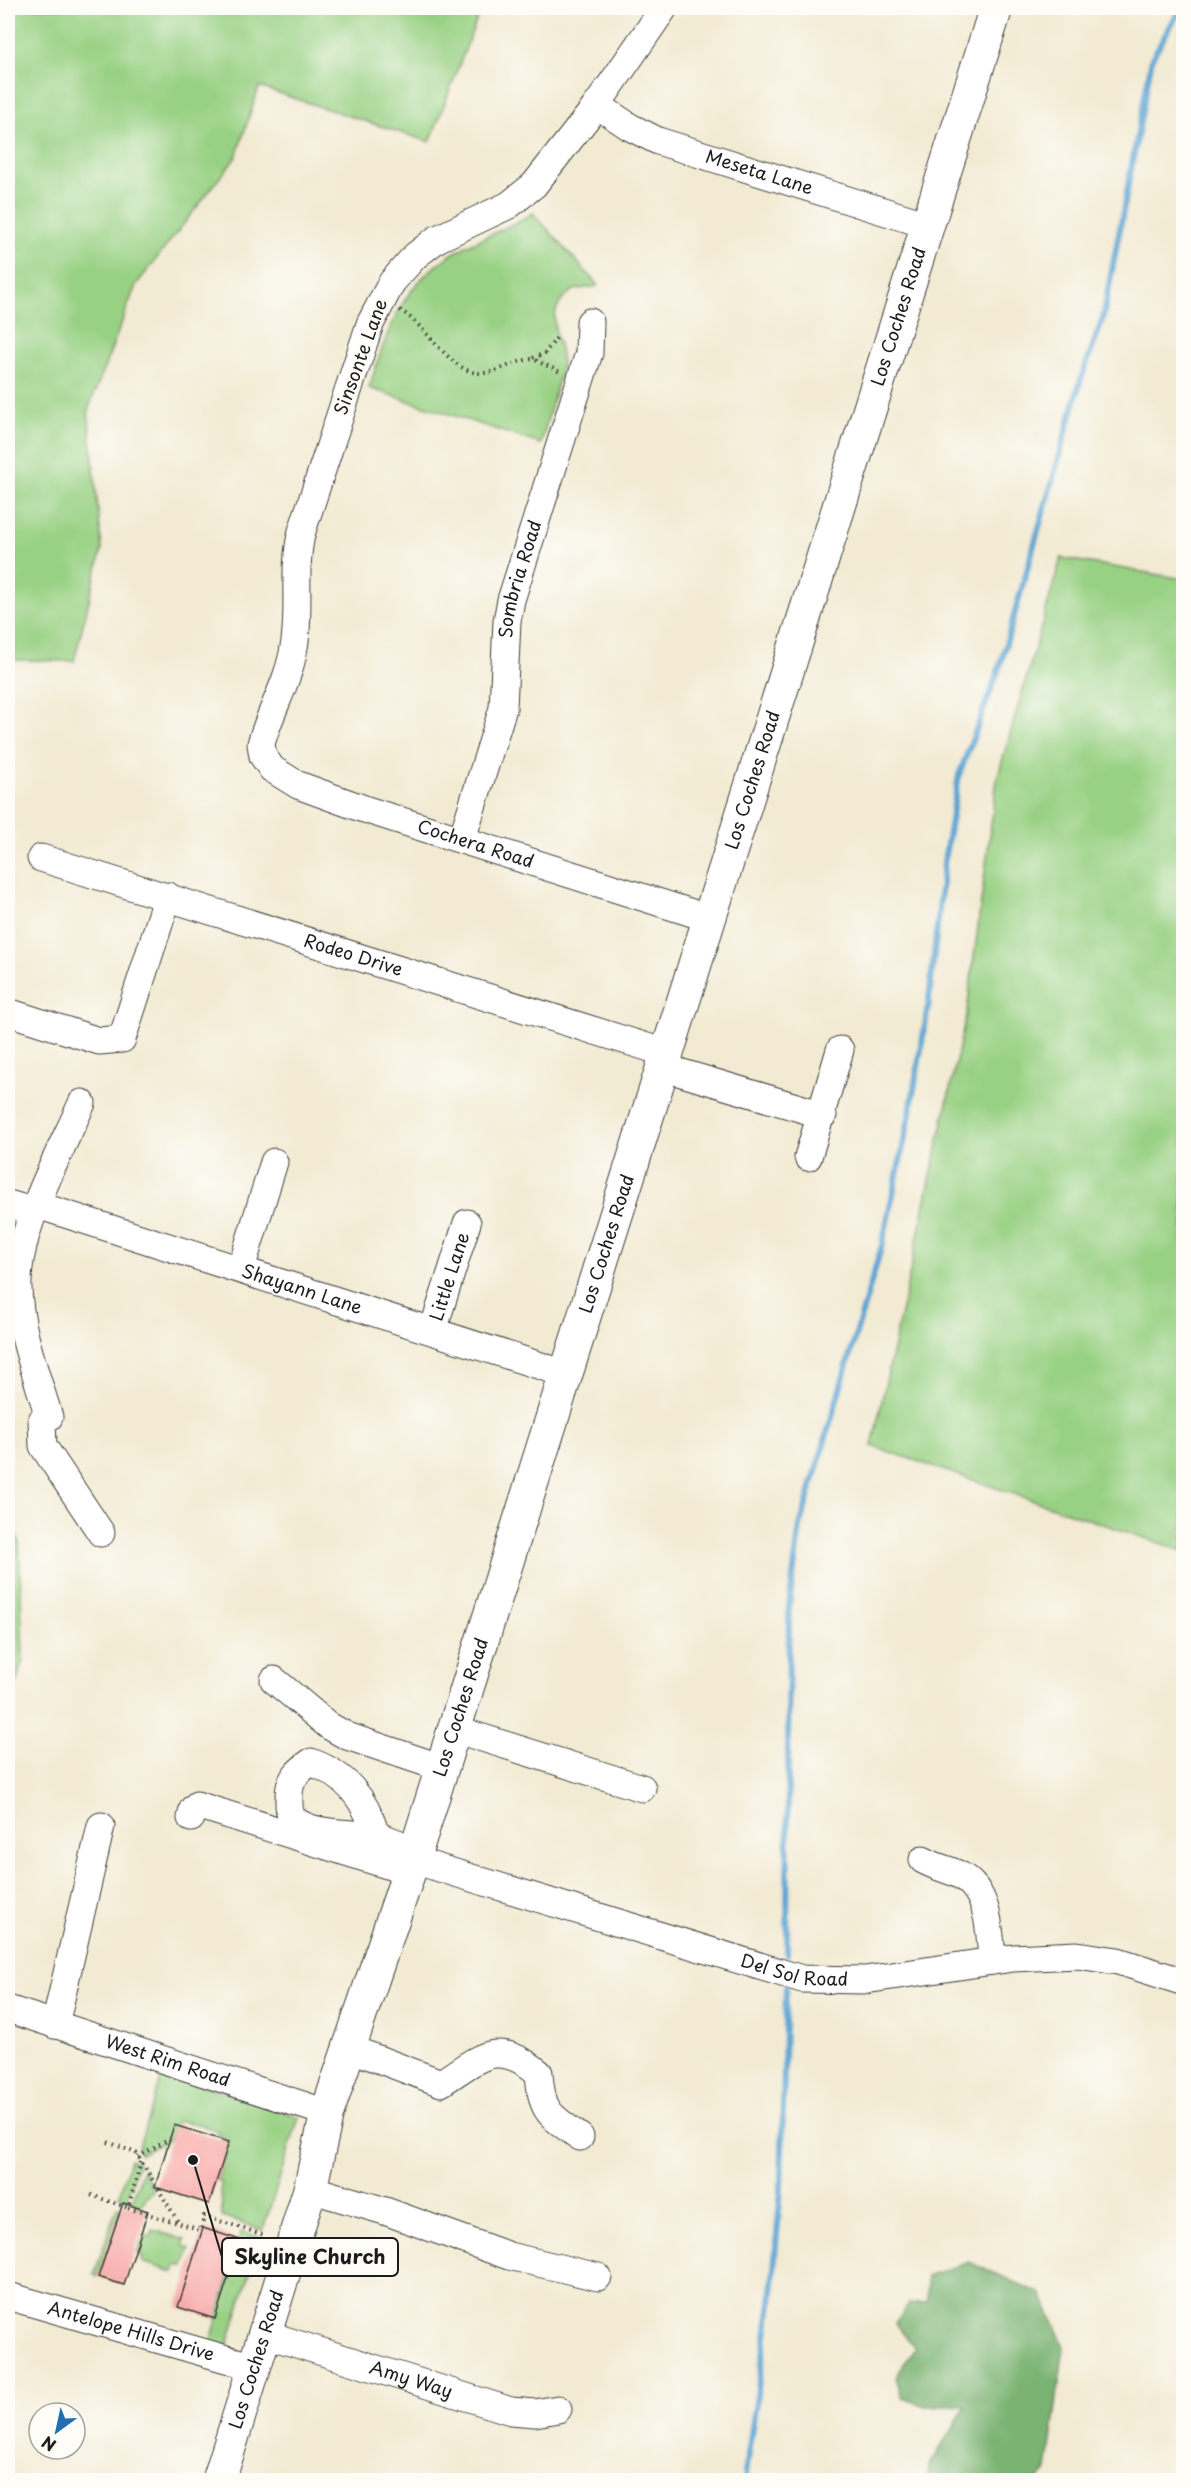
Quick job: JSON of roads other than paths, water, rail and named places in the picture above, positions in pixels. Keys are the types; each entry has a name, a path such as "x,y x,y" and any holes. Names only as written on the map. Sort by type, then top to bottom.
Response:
{"main road":[{"name":"Los Coches Road","path":"219,2481 310,2189 327,2113 413,1860 996,8"}],"street":[{"name":"Sinsonte Lane","path":"261,744 293,657 297,624 296,557 302,531 375,310 392,282 423,249 453,230 509,205 534,185 597,105 664,8"},
{"name":"Meseta Lane","path":"597,105 630,127 658,141 928,225"},
{"name":"Sombria Road","path":"462,839 503,708 510,606 589,353 590,322"},
{"name":"Cochera Road","path":"261,744 266,762 290,782 364,809 708,918"},
{"name":"Rodeo Drive","path":"42,858 168,896 823,1115"},
{"path":"8,1011 99,1041 122,1039 168,896"},
{"path":"808,1157 823,1115 840,1050"},
{"path":"82,1102 21,1249 18,1288 23,1327 49,1417 42,1420 43,1446 101,1533"},
{"path":"240,1269 274,1162"},
{"name":"Shayann Lane","path":"8,1204 36,1209 240,1269 566,1374"},
{"name":"Little Lane","path":"433,1330 467,1223"},
{"path":"274,1680 329,1726 347,1736 442,1768"},
{"path":"454,1729 642,1788"},
{"path":"191,1818 193,1809 197,1805 413,1860"},
{"path":"56,2025 101,1826"},
{"path":"376,1835 413,1860"},
{"name":"Del Sol Road","path":"413,1860 802,1979 865,1980 992,1961 1046,1956 1097,1957 1184,1982"},
{"path":"923,1860 939,1869 954,1872 976,1891 985,1906 992,1961"},
{"name":"West Rim Road","path":"8,2009 327,2113"},
{"path":"349,2048 441,2083 476,2060 499,2052 522,2059 539,2073 542,2102 552,2118 579,2137"},
{"path":"310,2189 385,2211 509,2256 598,2277"},
{"name":"Antelope Hills Drive","path":"8,2296 254,2367"},
{"name":"Amy Way","path":"265,2334 511,2411 535,2414 558,2409"}],"waterway":[{"path":"787,1954 789,1606 800,1526 882,1245 908,1124 928,1008 945,855 959,775 999,669 1081,379 1103,318 1152,58 1181,8"},
{"path":"744,2480 771,2303 781,2189 786,1986"}],"place":[{"name":"Skyline Church","path":"193,2160"}]}
